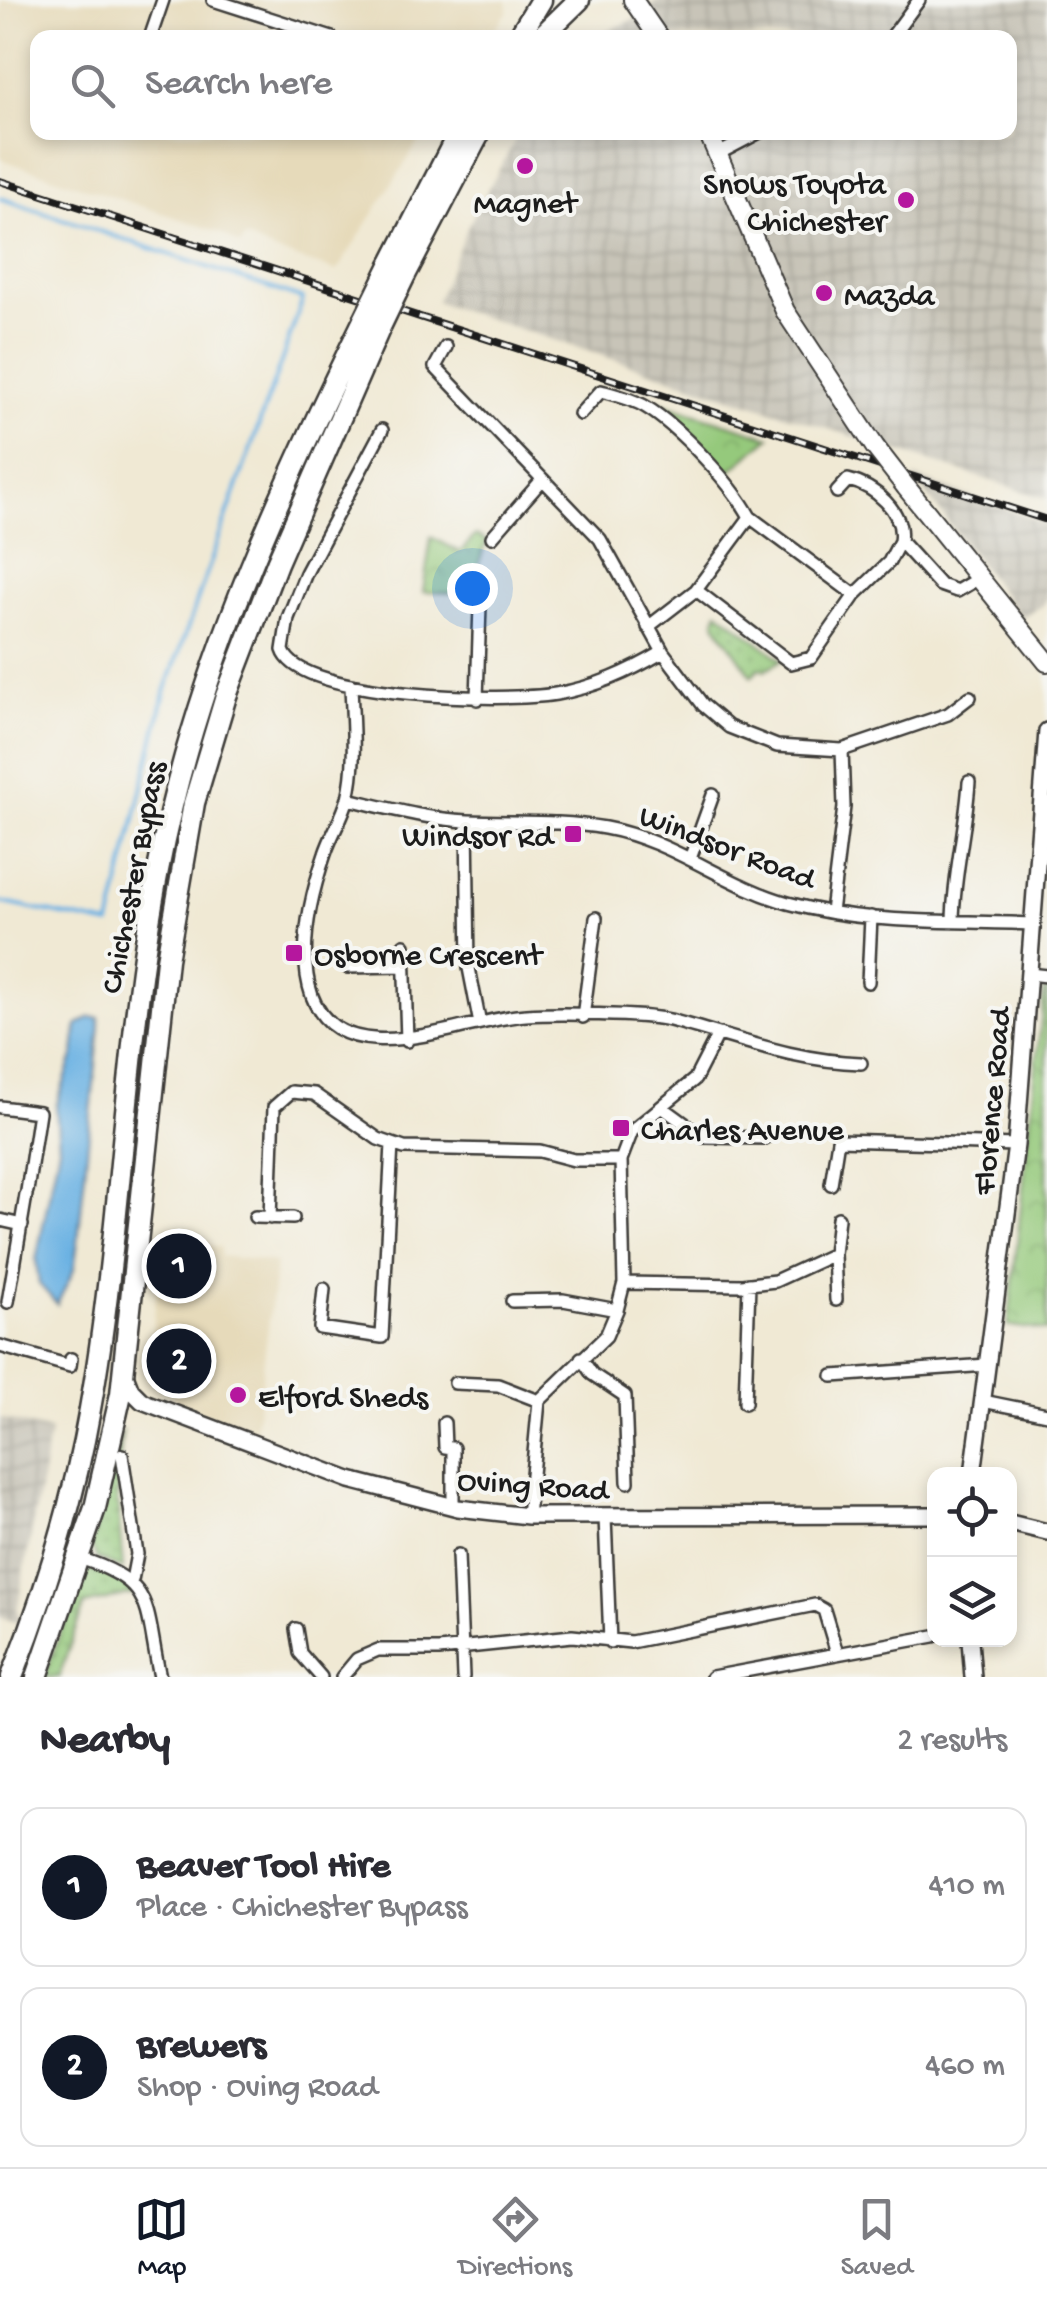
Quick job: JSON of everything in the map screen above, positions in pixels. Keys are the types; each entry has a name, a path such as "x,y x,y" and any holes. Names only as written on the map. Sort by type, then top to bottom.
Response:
{"highway":[{"path":"523,30 542,0"},
{"path":"548,30 579,0"},
{"name":"Chichester Bypass","path":"12,1677 62,1530 90,1406 144,956 186,745 254,552 372,324 455,140"},
{"name":"Chichester Bypass","path":"398,270 475,140"},
{"name":"Chichester Bypass","path":"36,1677 79,1558 115,1422 124,1372 166,960 194,803 226,696 372,324"}],"main road":[{"path":"640,3 654,30"},
{"path":"712,140 785,311 875,447 1047,662"},
{"name":"Florence Road","path":"974,1467 1016,1145 1047,730"},
{"path":"124,1372 133,1392 146,1402"},
{"path":"115,1422 133,1404 146,1402"},
{"name":"Oving Road","path":"146,1402 350,1480 454,1508 528,1516 927,1515"},
{"path":"1017,1525 1047,1532"},
{"path":"971,1647 973,1677"}],"street":[{"path":"153,30 163,0"},
{"path":"213,0 307,30"},
{"path":"897,30 920,0"},
{"path":"718,154 745,140"},
{"path":"446,347 435,367 600,539 663,652 703,705 728,728 778,746 842,750 948,714 970,697"},
{"path":"580,414 601,391 642,404 702,459 742,502 750,517 856,596"},
{"path":"382,430 306,572 284,634 286,659 294,666 330,682 519,700 595,686 663,652"},
{"path":"492,537 542,480"},
{"path":"838,492 848,480 872,490 896,515 900,540 946,588 964,589 979,578"},
{"path":"648,627 696,590 750,517"},
{"path":"696,590 791,663 802,664 811,658 856,596 889,562 900,540"},
{"path":"477,699 480,606"},
{"path":"351,685 348,798 324,857 308,922 310,991 334,1023 354,1035 380,1042 407,1040 479,1020 528,1014 666,1019 813,1062 860,1063"},
{"path":"832,912 844,807 842,750"},
{"path":"953,920 954,870 967,818 969,782"},
{"path":"691,856 714,795"},
{"name":"Windsor Road","path":"348,798 467,821 604,828 691,856 744,887 832,912 1031,924"},
{"path":"467,821 469,968 479,1020"},
{"path":"868,982 871,917"},
{"path":"583,1017 596,918"},
{"path":"404,944 407,1040"},
{"path":"347,968 404,966"},
{"path":"1029,974 1047,976"},
{"path":"528,1516 539,1402 606,1336 617,1310 624,1283 621,1160 632,1131 694,1078 718,1036"},
{"path":"270,1218 274,1107 284,1095 314,1094 392,1144 414,1150 540,1151 574,1160 621,1160"},
{"path":"0,1107 39,1112 8,1302"},
{"path":"662,1107 703,1138 766,1138"},
{"path":"832,1184 838,1140 1016,1145"},
{"path":"324,1289 320,1328 382,1337 392,1144"},
{"path":"254,1217 293,1218"},
{"path":"836,1300 834,1254 838,1218"},
{"path":"0,1220 22,1224"},
{"path":"624,1283 745,1285 776,1281 834,1254"},
{"path":"745,1285 745,1403"},
{"path":"512,1301 563,1300 617,1310"},
{"path":"0,1346 70,1366 71,1360"},
{"path":"581,1358 592,1374 625,1396 628,1482"},
{"path":"833,1376 986,1365"},
{"path":"455,1383 498,1385 539,1402"},
{"path":"983,1401 1047,1414"},
{"path":"444,1423 445,1448 453,1448 454,1508"},
{"path":"122,1455 137,1554 132,1580"},
{"path":"605,1517 610,1642"},
{"path":"458,1555 464,1677"},
{"path":"79,1558 132,1580 141,1592 160,1677"},
{"path":"342,1677 356,1659 378,1650 572,1636 610,1642 646,1639 815,1605 824,1610 837,1652"},
{"path":"296,1629 300,1653 322,1677"},
{"path":"712,1677 927,1637"}],"shaded area":[{"path":"0,0 507,0 508,11 494,30 30,30 30,140 420,140 337,271 271,250 246,237 240,245 219,232 0,159"},
{"path":"657,0 1047,0 1047,499 436,302 467,228 515,140 1017,140 1017,30 609,30 633,20"},
{"path":"913,476 1047,524 1047,598 1043,605 1021,618"},
{"path":"161,1239 221,1247 221,1256 276,1263 255,1432 178,1403 150,1362"},
{"path":"0,1418 50,1431 17,1610 22,1624 0,1617"}],"green space":[{"path":"658,402 770,437 724,476 657,409"},
{"path":"476,535 487,541 478,565 479,594 423,592 431,537 460,552"},
{"path":"718,611 782,660 765,670 759,668 752,676 719,629 715,621"},
{"path":"1047,982 1047,1331 1008,1326"},
{"path":"122,1430 117,1496 123,1569 97,1559 91,1546"},
{"path":"90,1569 114,1571 141,1592 84,1605 59,1677 44,1677 82,1574"}],"water":[{"path":"90,1017 99,1018 100,1026 78,1240 74,1270 57,1304 39,1284 36,1260 59,1147 56,1106 74,1054 77,1026"}],"waterway":[{"path":"0,198 303,299 165,692 110,925 0,902"}],"railway":[{"path":"0,181 1047,520"}],"place":[{"name":"Magnet","path":"525,166"},
{"name":"Snows Toyota Chichester","path":"906,200"},
{"name":"Mazda","path":"824,293"},
{"name":"Windsor Rd","path":"573,834"},
{"name":"Osborne Crescent","path":"294,953"},
{"name":"Charles Avenue","path":"621,1128"},
{"name":"Beaver Tool Hire","path":"179,1266"},
{"name":"Brewers","path":"179,1361"},
{"name":"Elford Sheds","path":"238,1395"}]}
